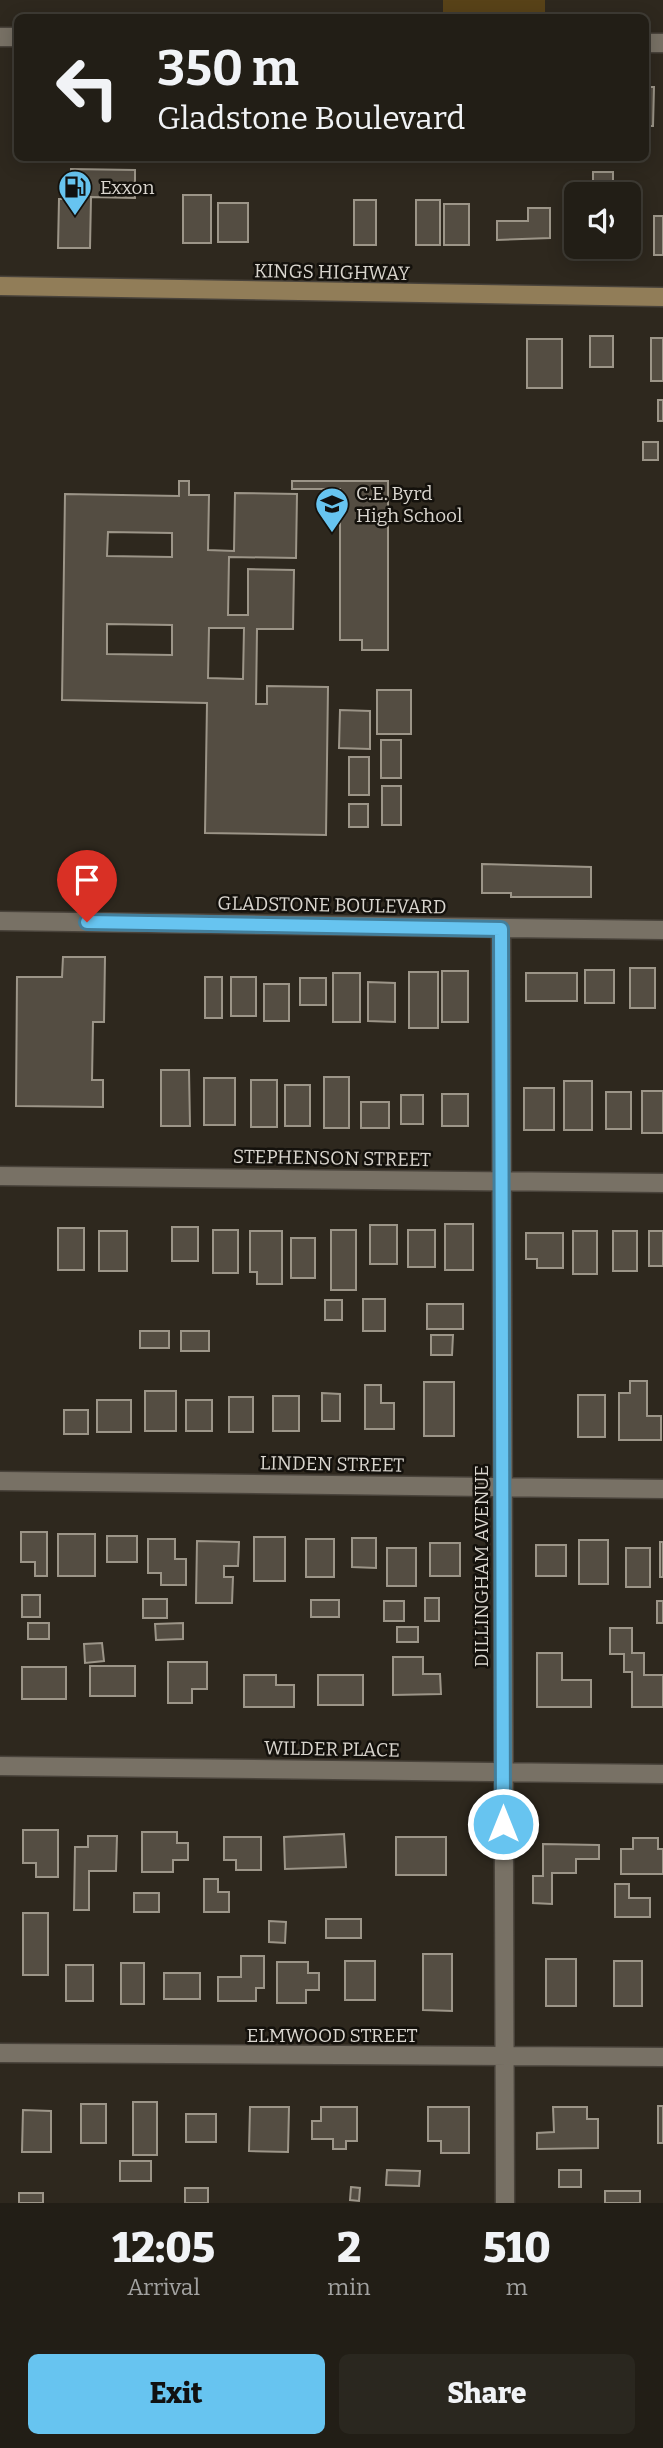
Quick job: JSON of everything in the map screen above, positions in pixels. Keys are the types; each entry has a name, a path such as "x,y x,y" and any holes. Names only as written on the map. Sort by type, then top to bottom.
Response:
{"main road":[{"name":"KINGS HIGHWAY","path":"0,286 663,297"}],"street":[{"name":"GLADSTONE BOULEVARD","path":"0,921 663,930"},
{"name":"DILLINGHAM AVENUE","path":"501,929 505,2203"},
{"name":"STEPHENSON STREET","path":"0,1176 663,1183"},
{"name":"LINDEN STREET","path":"0,1481 663,1489"},
{"name":"WILDER PLACE","path":"0,1766 663,1774"},
{"name":"ELMWOOD STREET","path":"0,2053 663,2057"}],"shaded area":[{"path":"443,0 545,0 545,14 443,14"}],"building":[{"path":"649,87 654,87 653,126 649,126"},
{"name":"Exxon","path":"71,169 135,170 135,198 91,197 90,248 58,248 59,199 70,199"},
{"path":"593,172 613,172 613,181 593,181"},
{"path":"183,195 211,195 211,243 183,243"},
{"path":"354,200 376,200 376,245 354,245"},
{"path":"416,200 440,200 440,245 416,245"},
{"path":"218,203 248,203 248,242 218,242"},
{"path":"444,204 469,204 469,245 444,245"},
{"path":"528,208 550,208 550,238 497,240 497,221 528,221"},
{"path":"654,216 663,216 663,255 654,255"},
{"path":"590,336 613,336 613,367 590,367"},
{"path":"651,338 663,338 663,381 651,381"},
{"path":"527,339 562,339 562,388 527,388"},
{"path":"658,400 663,400 663,421 658,421"},
{"path":"643,442 658,442 658,460 643,460"},
{"path":"179,481 189,481 189,495 209,495 208,550 234,551 235,493 297,494 296,558 229,557 228,615 248,615 248,569 294,570 293,629 257,629 256,704 267,704 267,686 328,687 326,835 205,833 207,703 62,700 65,494 179,496","holes":["108,532 172,533 172,557 107,556","107,624 172,625 172,655 107,654","209,628 244,628 243,679 208,678"]},
{"path":"292,481 388,481 388,650 362,650 362,640 340,640 340,489 292,489"},
{"path":"377,690 411,690 411,734 377,734"},
{"path":"340,710 370,711 370,749 339,748"},
{"path":"381,740 401,740 401,778 381,778"},
{"path":"349,757 369,757 369,795 349,795"},
{"path":"382,786 401,786 401,825 382,825"},
{"path":"349,804 368,804 368,827 349,827"},
{"path":"482,864 591,867 591,897 511,897 511,893 482,893"},
{"path":"63,957 105,957 104,1022 93,1022 92,1080 103,1080 103,1107 16,1106 17,977 62,977"},
{"path":"630,968 655,968 655,1008 630,1008"},
{"path":"585,970 614,970 614,1003 585,1003"},
{"path":"442,971 468,971 468,1022 442,1022"},
{"path":"409,972 438,972 438,1028 409,1028"},
{"path":"333,973 360,973 360,1022 333,1022"},
{"path":"526,973 577,973 577,1001 526,1001"},
{"path":"205,977 222,977 222,1018 205,1018"},
{"path":"231,977 256,977 256,1016 231,1016"},
{"path":"300,978 326,978 326,1005 300,1005"},
{"path":"368,982 395,983 395,1022 368,1021"},
{"path":"264,984 289,984 289,1021 264,1021"},
{"path":"161,1070 189,1070 190,1126 161,1126"},
{"path":"324,1077 349,1077 349,1128 324,1128"},
{"path":"204,1078 235,1078 235,1125 204,1125"},
{"path":"251,1080 277,1080 277,1127 251,1127"},
{"path":"564,1081 592,1081 592,1130 564,1130"},
{"path":"285,1085 310,1085 310,1126 285,1126"},
{"path":"524,1088 554,1088 554,1130 524,1130"},
{"path":"642,1091 663,1091 663,1133 642,1133"},
{"path":"606,1092 631,1092 631,1129 606,1129"},
{"path":"442,1094 468,1094 468,1126 442,1126"},
{"path":"401,1095 423,1095 423,1124 401,1124"},
{"path":"361,1102 389,1102 389,1128 361,1128"},
{"path":"445,1224 473,1224 473,1270 445,1270"},
{"path":"370,1225 397,1225 397,1264 370,1264"},
{"path":"172,1227 198,1227 198,1261 172,1261"},
{"path":"58,1228 84,1228 84,1270 58,1270"},
{"path":"213,1230 238,1230 238,1273 213,1273"},
{"path":"331,1230 356,1230 356,1290 331,1290"},
{"path":"408,1230 435,1230 435,1267 408,1267"},
{"path":"99,1231 127,1231 127,1271 99,1271"},
{"path":"250,1231 282,1231 282,1284 257,1284 257,1272 250,1272"},
{"path":"573,1231 597,1231 597,1274 573,1274"},
{"path":"613,1231 637,1231 637,1271 613,1271"},
{"path":"649,1231 663,1231 663,1266 649,1266"},
{"path":"526,1233 563,1233 563,1268 537,1268 537,1259 526,1259"},
{"path":"291,1238 315,1238 315,1278 291,1278"},
{"path":"363,1299 385,1299 385,1331 363,1331"},
{"path":"325,1300 342,1300 342,1320 325,1320"},
{"path":"427,1304 463,1304 463,1329 427,1329"},
{"path":"140,1331 169,1331 169,1348 140,1348"},
{"path":"181,1331 209,1331 209,1351 181,1351"},
{"path":"431,1335 453,1335 452,1355 431,1355"},
{"path":"630,1381 647,1381 647,1416 661,1416 661,1440 619,1440 619,1393 630,1393"},
{"path":"424,1382 454,1382 454,1436 424,1436"},
{"path":"365,1385 381,1385 381,1403 394,1403 394,1429 365,1429"},
{"path":"145,1391 176,1391 176,1431 145,1431"},
{"path":"322,1393 340,1394 340,1421 322,1421"},
{"path":"578,1395 605,1395 605,1437 578,1437"},
{"path":"273,1396 299,1396 299,1431 273,1431"},
{"path":"229,1397 253,1397 253,1432 229,1432"},
{"path":"97,1400 131,1400 131,1432 97,1432"},
{"path":"186,1400 212,1400 212,1431 186,1431"},
{"path":"64,1410 88,1410 88,1434 64,1434"},
{"path":"21,1532 47,1532 47,1576 35,1576 35,1562 21,1562"},
{"path":"58,1534 95,1534 95,1576 58,1576"},
{"path":"107,1536 137,1536 137,1562 107,1562"},
{"path":"254,1537 285,1537 285,1581 254,1581"},
{"path":"352,1538 376,1538 376,1568 352,1567"},
{"path":"148,1539 175,1539 175,1559 186,1559 186,1585 161,1585 161,1573 148,1573"},
{"path":"306,1539 334,1539 334,1577 306,1577"},
{"path":"579,1540 608,1540 608,1584 579,1584"},
{"path":"197,1541 239,1542 238,1566 224,1566 224,1577 233,1577 232,1603 196,1603"},
{"path":"660,1542 663,1542 663,1577 660,1577"},
{"path":"430,1543 460,1543 460,1576 430,1576"},
{"path":"536,1545 566,1545 566,1576 536,1576"},
{"path":"387,1548 416,1548 416,1586 387,1586"},
{"path":"626,1548 650,1548 650,1587 626,1587"},
{"path":"22,1595 40,1595 40,1617 22,1617"},
{"path":"425,1598 439,1598 439,1621 425,1621"},
{"path":"143,1599 167,1599 167,1618 143,1618"},
{"path":"311,1600 339,1600 339,1617 311,1617"},
{"path":"384,1601 404,1601 404,1621 384,1621"},
{"path":"657,1601 663,1601 663,1623 657,1623"},
{"path":"28,1623 49,1623 49,1639 28,1639"},
{"path":"183,1623 183,1639 156,1640 155,1624"},
{"path":"397,1627 418,1627 418,1642 397,1642"},
{"path":"610,1628 632,1628 632,1653 644,1653 644,1675 663,1675 663,1707 632,1707 632,1672 624,1672 624,1654 610,1654"},
{"path":"102,1643 104,1661 85,1663 84,1644"},
{"path":"537,1653 562,1653 562,1680 591,1680 591,1707 537,1707"},
{"path":"393,1657 423,1657 423,1674 440,1674 441,1694 393,1695"},
{"path":"168,1662 207,1662 207,1689 192,1689 192,1703 168,1703"},
{"path":"90,1666 135,1666 135,1696 90,1696"},
{"path":"22,1667 66,1667 66,1699 22,1699"},
{"path":"244,1675 276,1675 276,1685 294,1685 294,1707 244,1707"},
{"path":"318,1675 363,1675 363,1705 318,1705"},
{"path":"23,1830 58,1830 58,1877 36,1877 36,1863 23,1863"},
{"path":"142,1832 177,1832 177,1843 188,1843 188,1860 173,1860 173,1872 142,1872"},
{"path":"344,1834 346,1867 285,1869 284,1837"},
{"path":"88,1836 117,1836 116,1871 89,1871 89,1910 74,1910 75,1847 88,1847"},
{"path":"224,1837 261,1837 261,1870 236,1870 236,1860 224,1860"},
{"path":"396,1837 446,1837 446,1875 396,1875"},
{"path":"633,1838 658,1838 658,1849 663,1849 663,1874 621,1874 621,1849 633,1849"},
{"path":"543,1844 599,1845 599,1859 576,1859 576,1873 552,1873 552,1904 533,1903 533,1876 543,1876"},
{"path":"204,1879 218,1879 218,1892 229,1892 229,1912 204,1912"},
{"path":"615,1884 629,1884 629,1898 650,1898 650,1917 615,1917"},
{"path":"134,1893 159,1893 159,1912 134,1912"},
{"path":"23,1913 48,1913 48,1975 23,1975"},
{"path":"326,1919 361,1919 361,1938 326,1938"},
{"path":"269,1921 286,1922 285,1943 269,1942"},
{"path":"423,1954 452,1954 452,2011 423,2010"},
{"path":"241,1956 264,1956 264,1988 256,1988 256,2001 218,2001 218,1977 241,1977"},
{"path":"546,1959 576,1959 576,2006 546,2006"},
{"path":"345,1961 375,1961 375,2000 345,2000"},
{"path":"614,1961 642,1961 642,2006 614,2006"},
{"path":"277,1962 308,1962 308,1973 319,1973 319,1990 306,1990 306,2003 277,2003"},
{"path":"121,1963 144,1963 144,2004 121,2004"},
{"path":"66,1965 93,1965 93,2001 66,2001"},
{"path":"164,1973 200,1973 200,1999 164,1999"},
{"path":"133,2102 157,2102 157,2155 133,2155"},
{"path":"81,2104 106,2104 106,2143 81,2143"},
{"path":"658,2106 663,2106 663,2143 658,2143"},
{"path":"250,2107 289,2107 288,2152 249,2151"},
{"path":"321,2107 357,2107 357,2141 346,2141 346,2149 333,2149 333,2139 312,2139 312,2121 321,2121"},
{"path":"428,2107 469,2107 469,2153 441,2153 441,2141 428,2141"},
{"path":"553,2107 587,2107 587,2119 598,2119 598,2148 537,2149 537,2133 554,2132"},
{"path":"23,2110 51,2111 51,2152 22,2152"},
{"path":"186,2114 216,2114 216,2142 186,2142"},
{"path":"120,2161 151,2161 151,2181 120,2181"},
{"path":"387,2170 420,2171 419,2186 386,2185"},
{"path":"559,2170 581,2170 581,2187 559,2187"},
{"path":"351,2187 360,2188 359,2201 350,2200"},
{"path":"185,2188 208,2188 208,2203 185,2203"},
{"path":"605,2191 640,2191 640,2203 605,2203"},
{"path":"19,2193 43,2193 43,2203 19,2203"}],"place":[{"name":"Exxon","path":"75,217"},
{"name":"C.E. Byrd High School","path":"332,534"}],"route":[{"path":"87,922 501,929 503,1824"}]}
